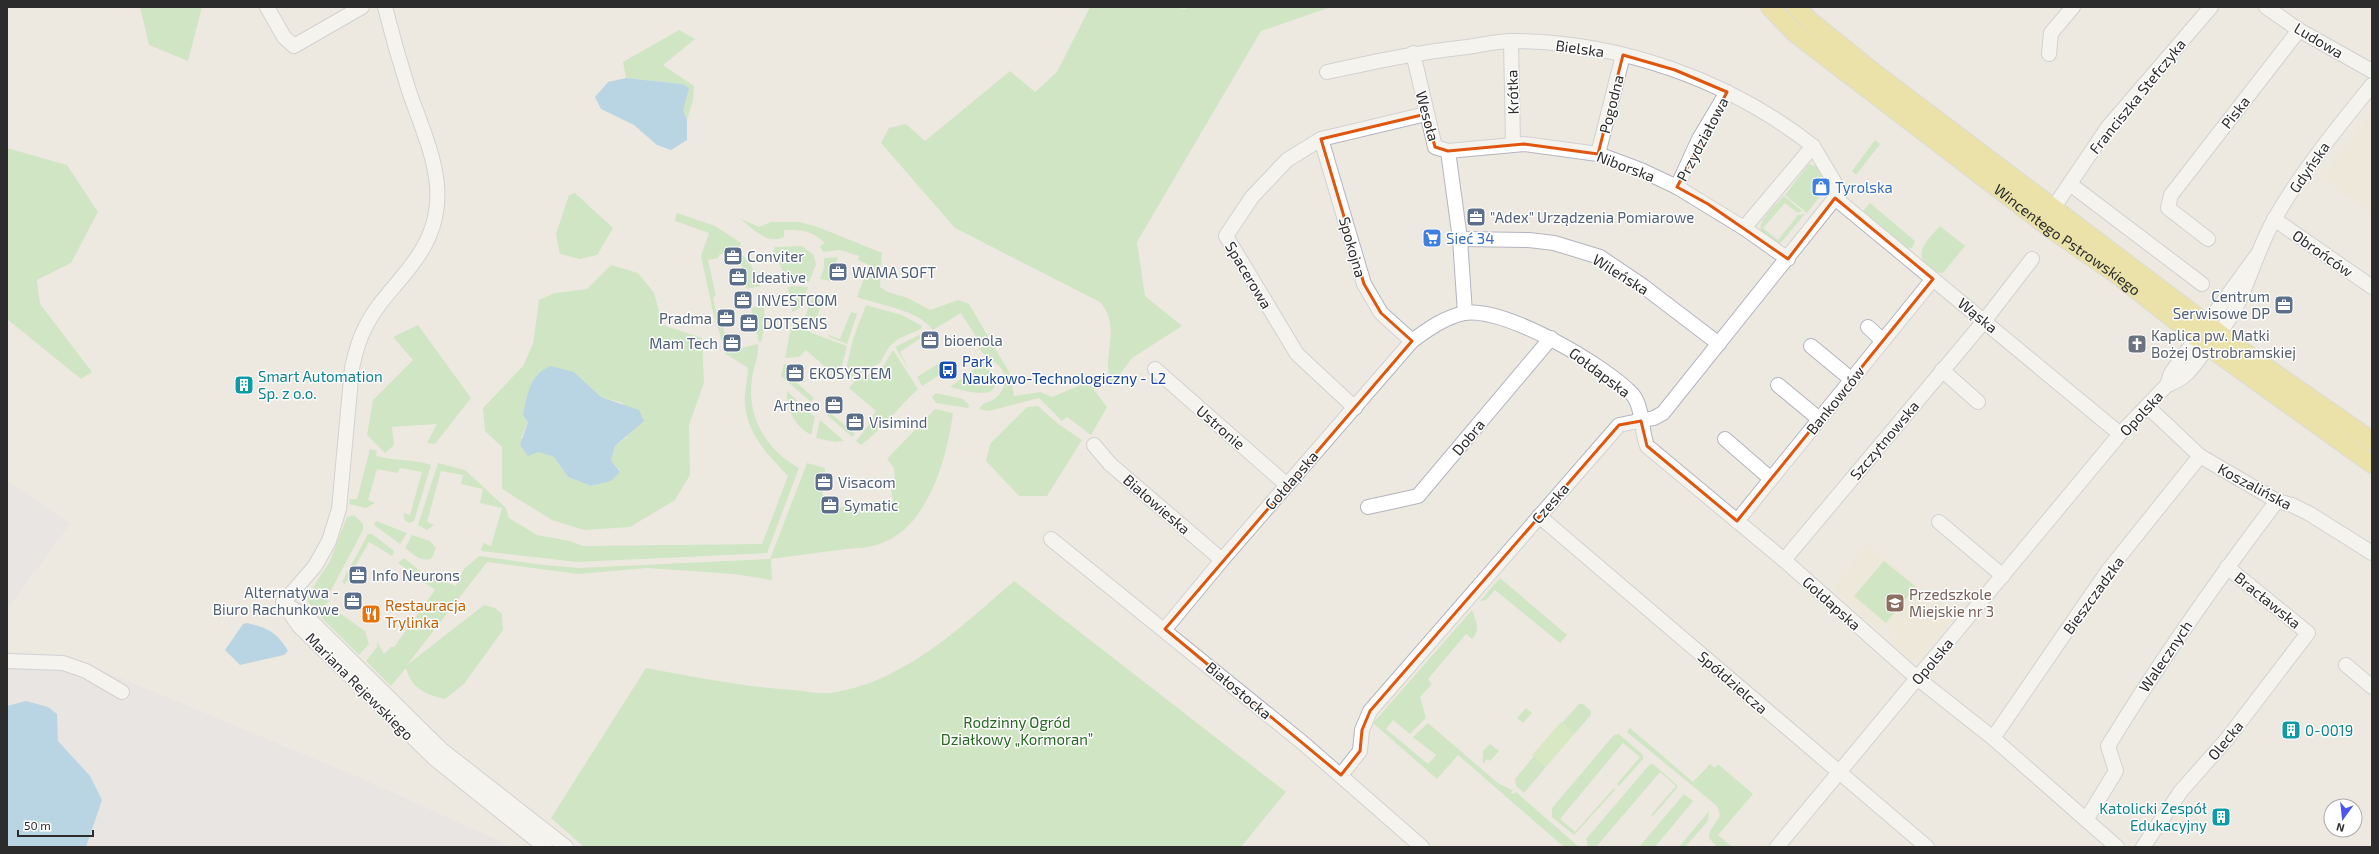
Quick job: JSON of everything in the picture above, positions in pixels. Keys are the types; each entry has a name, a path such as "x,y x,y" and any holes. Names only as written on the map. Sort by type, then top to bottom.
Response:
{"main road":[{"name":"Wincentego Pstrowskiego","path":"1770,7 1795,33 1873,82 2054,207 2208,335 2372,464"},
{"name":"Wincentego Pstrowskiego","path":"1796,7 1873,82 2051,229 2208,335 2372,441"}],"street":[{"path":"267,7 284,37 294,46 362,7"},
{"path":"283,603 315,566 329,541 339,509 352,368 356,349 371,318 420,253 434,224 438,204 438,186 432,152 402,69 385,7"},
{"path":"2049,54 2051,33 2073,7"},
{"name":"Franciszka Stefczyka","path":"2054,207 2108,127 2211,7"},
{"name":"Ludowa","path":"2266,7 2299,30 2372,71"},
{"name":"Piska","path":"2208,239 2168,208 2171,195 2299,30"},
{"name":"Bielska","path":"1326,72 1413,53 1511,41 1570,44 1623,55 1675,70 1727,92 1813,146"},
{"name":"Krótka","path":"1511,41 1513,144"},
{"name":"Wesoła","path":"1413,53 1426,114 1435,147 1448,151 1460,239 1466,313"},
{"name":"Pogodna","path":"1598,154 1623,55"},
{"name":"Gdyńska","path":"2208,335 2240,300 2257,255 2274,219 2335,131 2372,85"},
{"name":"Przydziałowa","path":"1677,187 1699,139 1727,92"},
{"name":"Spacerowa","path":"1355,408 1297,354 1226,236 1252,197 1287,160 1322,139 1426,114"},
{"name":"Spokojna","path":"1322,139 1364,284 1381,313 1412,341"},
{"name":"Niborska","path":"1448,151 1513,144 1598,154 1641,170 1677,187 1744,228 1788,259"},
{"path":"1744,228 1813,146 1838,188 1835,198"},
{"path":"2070,184 2202,284"},
{"name":"Czeska","path":"1341,775 1360,751 1362,730 1370,711 1619,425 1641,421 1663,413 1788,259 1835,198"},
{"name":"Wąska","path":"1835,198 1985,320 2120,434"},
{"name":"Obrońców","path":"2274,219 2372,287"},
{"name":"Wileńska","path":"1460,239 1528,240 1554,243 1600,257 1643,286 1719,344"},
{"name":"Szczytnowska","path":"1784,560 1985,320 2032,259"},
{"name":"Bankowców","path":"1737,521 1852,380 1882,340 1934,279"},
{"name":"Gołdapska","path":"1165,629 1222,560 1412,341 1434,324 1466,313 1487,315 1520,325 1551,338 1585,358 1633,395 1639,408 1647,446 1784,560 1917,678 1992,738 2117,847"},
{"path":"1868,327 1882,340"},
{"name":"Opolska","path":"1776,847 2120,434 2167,385 2172,373 2208,335"},
{"name":"Dobra","path":"1368,507 1418,496 1551,338"},
{"path":"1811,346 1852,380"},
{"name":"Ustronie","path":"1155,369 1287,485"},
{"path":"1942,370 1978,402"},
{"path":"1778,385 1819,419"},
{"name":"Koszalińska","path":"2147,406 2200,456 2277,501 2292,505 2310,514 2372,553"},
{"path":"1725,439 1771,479"},
{"name":"Białowieska","path":"1094,445 1110,464 1222,560"},
{"name":"Bieszczadzka","path":"1992,738 2107,572 2200,456"},
{"name":"Walecznych","path":"2086,820 2116,771 2108,746 2152,674 2227,567 2277,501"},
{"name":"Spółdzielcza","path":"1539,516 1927,847"},
{"path":"1939,522 2003,576"},
{"name":"Białostocka","path":"1051,539 1165,629 1341,775 1422,847"},
{"name":"Bracławska","path":"2227,567 2308,633"},
{"name":"Mariana Rejewskiego","path":"283,603 299,626 435,760 545,847"},
{"name":"Mariana Rejewskiego","path":"283,603 307,617 442,750 566,847"},
{"name":"Olecka","path":"2143,847 2181,791 2227,739 2308,633"},
{"path":"7,661 63,662 86,671 122,692"},
{"path":"2346,665 2372,687"}],"highlighted area":[{"path":"1623,55 1675,70 1727,92 1677,187 1708,204 1788,259 1835,198 1933,279 1737,521 1647,446 1641,421 1619,425 1370,711 1362,730 1360,751 1341,775 1165,629 1412,341 1381,313 1364,284 1321,139 1426,114 1435,147 1448,151 1524,144 1598,154"}],"shaded area":[{"path":"2372,112 2372,213 2322,177"},
{"path":"10,482 70,524 7,609 7,484"},
{"name":"Przedszkole Miejskie nr 3","path":"1868,544 1955,616 1921,659 1911,660 1890,643 1897,634 1884,623 1878,629 1833,588"},
{"path":"7,652 68,656 365,780 512,847 7,847"}],"green space":[{"path":"140,7 202,7 188,61 149,45"},
{"path":"1090,7 1176,7 1184,9 1190,7 1331,7 1261,31 1137,242 1145,296 1182,326 1132,358 1110,388 1108,363 1111,331 1109,317 1100,302 955,228 881,143 889,128 906,124 925,141 1010,71 1035,92 1057,72"},
{"path":"679,30 695,39 663,65 694,86 693,100 687,120 683,110 682,84 626,78 623,62"},
{"path":"1875,140 1880,144 1856,175 1852,171"},
{"path":"7,148 67,165 98,212 71,263 37,280 40,304 92,372 81,379 7,319"},
{"path":"1809,164 1816,166 1824,174 1812,187 1821,195 1807,213 1785,195"},
{"path":"575,193 613,228 597,255 580,259 560,254 556,234 569,195"},
{"path":"1784,196 1802,211 1798,213 1785,203 1763,228 1778,240 1798,215 1805,214 1779,245 1763,234 1761,225 1763,219"},
{"path":"1870,203 1915,241 1912,248 1908,249 1863,211"},
{"path":"677,213 715,226 741,243 739,249 720,254 718,258 708,260 716,296 713,297 716,312 719,311 729,351 758,344 758,353 752,378 752,406 761,430 768,442 787,461 799,468 767,553 577,562 481,551 483,543 491,546 502,508 480,503 483,489 461,484 463,475 441,471 427,522 434,525 427,530 418,525 438,463 465,470 506,508 509,518 537,535 570,541 583,546 762,544 788,476 763,448 751,428 745,406 748,368 726,354 713,312 701,256 709,233 675,221"},
{"path":"739,218 759,227 771,222 799,222 818,227 882,253 880,287 888,292 908,298 930,310 958,300 969,304 1009,372 1014,396 1040,392 1052,397 1088,382 1107,407 1091,435 1067,417 1062,421 1039,398 989,411 979,409 984,403 995,398 999,394 1002,390 1005,378 1000,367 980,350 978,347 981,345 961,313 933,330 927,323 909,313 857,297 869,265 858,260 859,256 840,250 823,252 820,246 825,243 815,235 801,231 784,230 784,237 771,239 760,234"},
{"path":"1940,226 1965,246 1943,273 1933,270 1923,260 1921,255 1924,244"},
{"path":"802,246 814,255 816,265 809,282 802,280 788,282 773,250 775,247"},
{"path":"742,254 751,265 760,286 747,289 739,255"},
{"path":"838,257 830,281 820,279 824,267 824,258"},
{"path":"611,265 638,273 654,293 663,325 702,338 704,383 689,425 690,475 675,500 630,527 584,530 552,520 502,489 502,447 485,431 483,408 523,366 533,344 539,300 555,293 587,289","holes":["574,372 601,397 623,403 627,437 615,446 611,460 620,471 611,481 591,486 568,477 554,457 538,452 521,438 528,422"]},
{"path":"791,286 808,287 800,308 792,312 788,288"},
{"path":"812,297 823,300 813,327 804,320"},
{"path":"764,305 765,325 761,342 759,342 751,308"},
{"path":"866,305 902,315 922,326 921,329 898,339 889,347 880,363 851,378 845,373 853,339"},
{"path":"851,312 857,314 847,344 829,337 829,335 840,339"},
{"path":"792,322 799,323 812,333 847,346 840,374 837,377 806,350 799,357 785,358"},
{"path":"418,325 471,398 435,444 427,443 437,424 392,427 394,445 385,453 367,435 373,400 413,360 393,337"},
{"path":"919,335 921,338 900,352 909,370 895,347"},
{"path":"893,350 918,389 869,439 861,445 856,441 872,421 871,420 876,411 849,388 855,381 882,368"},
{"path":"941,362 946,371 922,386 917,377"},
{"path":"784,364 793,366 787,374 814,398 811,402 781,376"},
{"path":"977,367 985,367 994,375 995,384 993,390 980,393 950,387"},
{"path":"787,391 815,417 811,435 800,427 793,417 788,405"},
{"path":"936,393 963,399 969,405 968,408 936,403 932,397"},
{"path":"1038,406 1057,423 1082,440 1047,496 1019,496 986,461 990,444 1027,407"},
{"path":"935,409 953,413 946,450 932,490 922,508 910,524 896,536 879,544 867,547 771,559 772,580 734,574 647,568 578,574 487,562 407,665 484,605 495,608 502,614 503,630 464,684 445,699 420,690 408,675 406,668 391,686 366,661 377,647 377,641 384,654 391,647 394,647 435,590 398,563 404,558 421,572 456,586 464,569 479,556 544,565 580,568 770,559 807,463 825,468 825,476 820,477 825,509 893,501 890,481 895,480 894,468 887,459"},
{"path":"828,411 855,434 852,437 826,414"},
{"path":"820,420 844,441 835,442 816,438"},
{"path":"370,449 377,451 376,456 431,465 414,521 409,523 405,521 403,513 410,515 422,472 400,468 398,473 377,469 368,500 375,503 366,508 349,504 350,499 357,499"},
{"path":"354,515 363,524 363,530 328,596 329,602 315,611 308,602 308,595 330,561 347,517"},
{"path":"376,521 407,533 400,544 374,525"},
{"path":"368,534 372,534 394,551 392,556 369,542 345,584 342,582"},
{"path":"412,535 430,541 436,548 432,558 424,560 421,559 405,548"},
{"path":"1884,561 1916,587 1886,623 1854,596"},
{"path":"1500,578 1567,635 1560,643 1495,590 1486,600 1480,601"},
{"name":"Rodzinny Ogród Działkowy „Kormoran”","path":"1014,581 1286,792 1241,847 584,847 551,818 646,668 756,687 816,693 830,693 857,687 882,678 930,650 952,634"},
{"path":"331,607 365,631 369,644 359,655 320,616"},
{"path":"1472,610 1477,625 1475,636 1472,639 1466,634 1428,679 1432,684 1420,697 1426,718 1410,734 1393,720 1386,729 1428,764 1436,755 1413,737 1428,723 1499,784 1513,790 1511,793 1514,794 1516,792 1579,847 1564,847 1458,755 1437,779 1373,723"},
{"path":"1579,704 1583,704 1591,711 1591,715 1574,734 1562,723"},
{"path":"1526,708 1532,713 1523,723 1517,718"},
{"path":"1561,722 1574,734 1546,767 1532,755"},
{"path":"1630,728 1693,782 1710,764 1715,768 1718,764 1753,794 1718,835 1732,847 1717,847 1709,838 1710,831 1720,816 1717,806 1627,732"},
{"path":"1619,734 1643,755 1643,759 1619,786 1617,784 1640,757 1623,743 1560,819 1575,832 1614,788 1615,790 1574,835 1552,817 1552,808 1614,735"},
{"path":"1490,744 1499,751 1490,761 1487,759 1483,764 1483,751"},
{"path":"1534,756 1546,767 1524,793 1516,786 1515,779"},
{"path":"1650,764 1653,764 1677,785 1677,788 1653,816 1651,815 1676,786 1660,772 1596,847 1588,847 1586,839"},
{"path":"1684,794 1693,801 1655,847 1639,847"},
{"path":"1709,811 1708,821 1685,847 1679,847"}],"water":[{"path":"626,78 682,84 689,88 683,110 687,120 687,140 671,150 657,145 634,125 601,109 595,97 608,82"},
{"path":"550,366 574,372 601,397 639,410 644,421 615,446 611,460 620,472 611,481 591,486 568,477 554,457 538,452 528,456 520,445 528,422 523,415 530,386 543,370"},
{"path":"247,623 271,632 280,639 288,651 284,655 240,665 225,650 243,624"},
{"path":"26,701 48,707 57,714 58,741 90,776 102,800 86,847 7,847 7,706"}],"place":[{"name":"Tyrolska","path":"1821,187"},
{"name":"\"Adex\" Urządzenia Pomiarowe","path":"1476,217"},
{"name":"Sieć 34","path":"1432,238"},
{"name":"Conviter","path":"733,256"},
{"name":"WAMA SOFT","path":"838,272"},
{"name":"Ideative","path":"738,277"},
{"name":"INVESTCOM","path":"743,300"},
{"name":"Centrum Serwisowe DP","path":"2284,305"},
{"name":"Pradma","path":"726,318"},
{"name":"DOTSENS","path":"749,323"},
{"name":"bioenola","path":"930,340"},
{"name":"Mam Tech","path":"732,343"},
{"name":"Kaplica pw. Matki Bożej Ostrobramskiej","path":"2137,344"},
{"name":"Park Naukowo-Technologiczny - L2","path":"948,370"},
{"name":"EKOSYSTEM","path":"795,373"},
{"name":"Smart Automation Sp. z o.o.","path":"244,385"},
{"name":"Artneo","path":"834,405"},
{"name":"Visimind","path":"855,422"},
{"name":"Visacom","path":"824,482"},
{"name":"Symatic","path":"830,505"},
{"name":"Info Neurons","path":"358,575"},
{"name":"Alternatywa - Biuro Rachunkowe","path":"353,601"},
{"name":"Przedszkole Miejskie nr 3","path":"1895,603"},
{"name":"Restauracja Trylinka","path":"371,614"},
{"name":"0-0019","path":"2291,730"},
{"name":"Katolicki Zespół Edukacyjny","path":"2221,817"}]}
